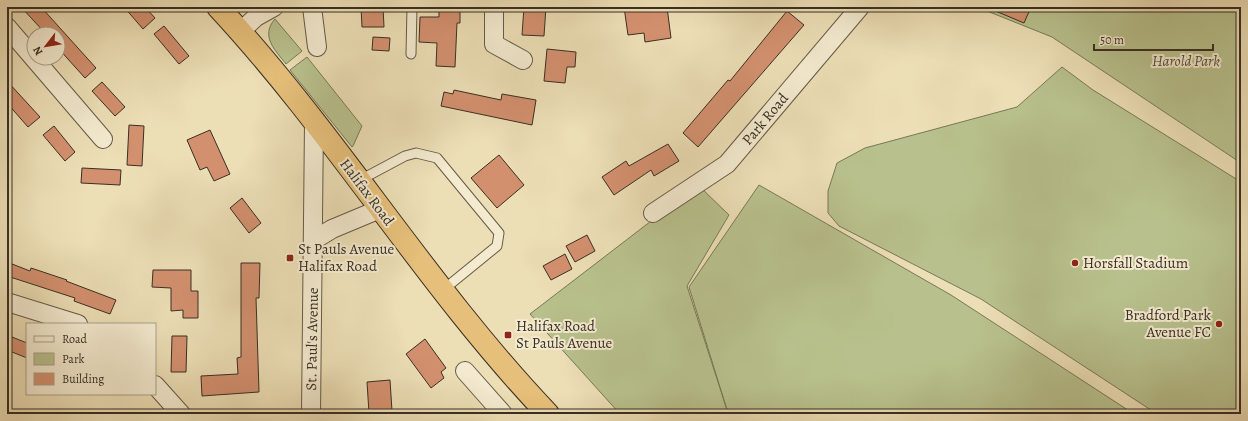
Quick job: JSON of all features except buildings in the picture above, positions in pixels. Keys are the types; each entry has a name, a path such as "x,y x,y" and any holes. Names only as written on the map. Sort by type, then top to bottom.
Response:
{"highway":[{"name":"Halifax Road","path":"218,7 314,123 509,374 548,414"}],"street":[{"path":"240,32 256,17 274,7"},
{"path":"312,7 317,47"},
{"path":"494,7 494,44 523,60"},
{"name":"Park Road","path":"653,213 727,164 860,7"},
{"path":"7,27 103,139"},
{"name":"St. Paul's Avenue","path":"311,414 314,240 314,123"},
{"path":"314,240 332,230 380,209"},
{"path":"7,302 75,323"},
{"path":"465,371 503,414"},
{"path":"156,386 181,414"}],"lane":[{"path":"411,54 412,7"},
{"path":"358,181 405,156 416,153 437,158 499,233 497,246 443,290"}],"green space":[{"name":"Harold Park","path":"977,7 1241,7 1241,163 1052,37"},
{"path":"275,19 302,51 286,64 274,48 269,37 271,25"},
{"path":"307,57 362,126 352,147 290,70"},
{"name":"Horsfall Stadium","path":"1062,67 1093,90 1241,182 1241,414 1157,414 981,299 839,226 828,213 828,191 837,163 865,148 1017,107"},
{"path":"698,185 729,215 687,286 728,413 689,287 759,185 951,295 1134,414 620,414 530,314"}],"place":[{"name":"St Pauls Avenue Halifax Road","path":"290,258"},
{"name":"Horsfall Stadium","path":"1075,263"},
{"name":"Bradford Park Avenue FC","path":"1219,324"},
{"name":"Halifax Road St Pauls Avenue","path":"508,335"}]}
